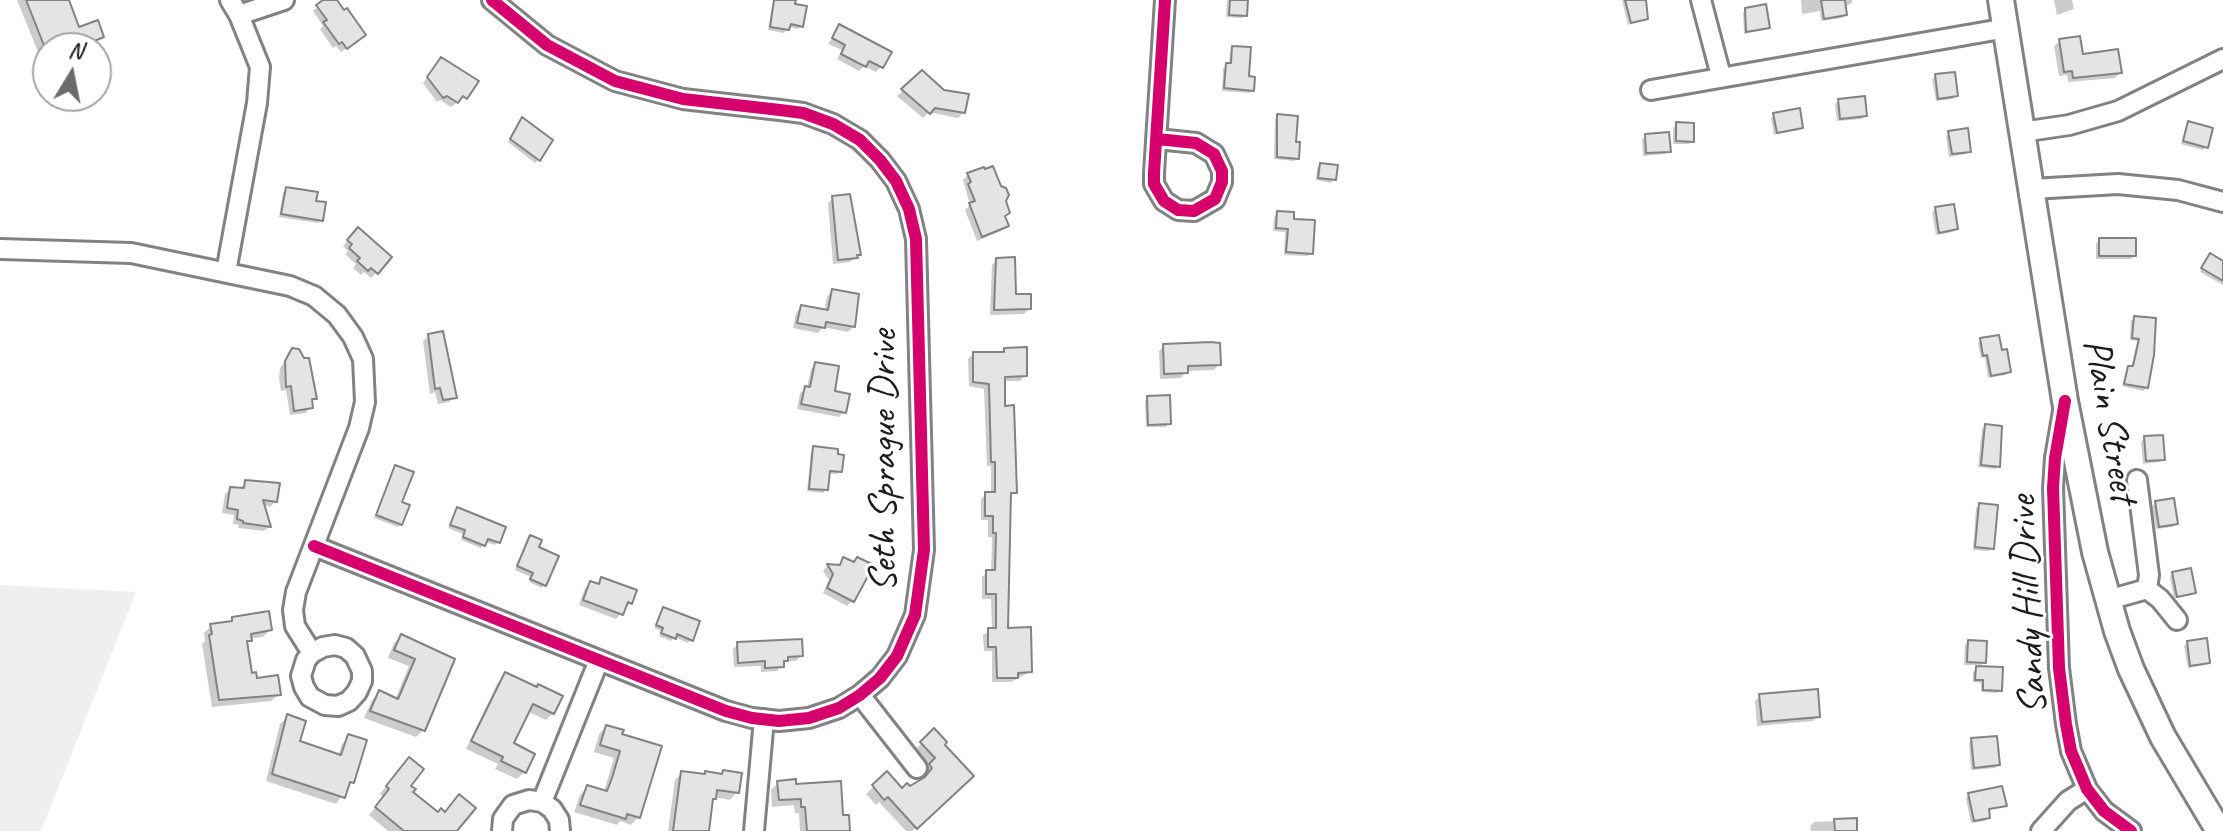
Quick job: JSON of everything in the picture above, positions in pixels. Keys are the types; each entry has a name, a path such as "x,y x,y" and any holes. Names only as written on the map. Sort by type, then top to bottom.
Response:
{"main road":[{"name":"Plain Street","path":"2001,0 2065,401 2086,516 2108,600 2146,703 2219,831"}],"street":[{"path":"226,272 257,103 260,67 235,8 284,0"},
{"name":"Seth Sprague Drive","path":"314,546 726,711 764,719 809,718 839,708 880,678 909,633 918,601 924,550 916,239 909,209 896,181 860,140 833,124 803,113 683,99 615,81 547,45 492,0"},
{"path":"1157,139 1196,143 1214,154 1222,171 1222,182 1208,205 1185,211 1164,201 1154,184 1165,0"},
{"path":"1701,0 1721,76"},
{"path":"1651,90 2007,28"},
{"path":"2022,132 2069,125 2118,111 2223,59"},
{"path":"2032,189 2118,184 2148,186 2223,202"},
{"path":"0,249 131,253 290,286 314,296 337,315 353,337 363,359 365,402 359,428 296,592 293,610 295,626 312,653"},
{"name":"Sandy Hill Drive","path":"2065,401 2053,488 2059,668 2071,751 2087,789 2104,811 2131,831"},
{"path":"2137,480 2149,575 2147,589"},
{"path":"2108,600 2147,589"},
{"path":"2147,589 2177,620"},
{"path":"542,802 599,660"},
{"path":"860,695 917,768"},
{"path":"754,831 764,719"},
{"path":"2041,831 2068,801 2087,789"},
{"path":"502,831 503,819 513,805 529,800 542,802 552,809 559,820 560,831"}],"shaded area":[{"path":"0,585 136,592 41,831 0,831"}],"building":[{"path":"26,0 69,0 79,27 98,20 102,32 39,32"},
{"path":"323,0 337,0 344,10 347,8 366,35 347,49 342,42 339,44 323,22 327,20 316,5"},
{"path":"774,0 796,0 795,4 807,6 803,27 791,24 789,30 770,27"},
{"path":"1230,0 1248,0 1247,16 1229,15"},
{"path":"1625,0 1646,0 1648,19 1631,23"},
{"path":"1821,0 1845,0 1847,15 1824,19"},
{"path":"1766,4 1770,28 1746,32 1745,8"},
{"path":"839,24 892,52 883,68 869,61 866,67 841,54 845,45 832,38"},
{"path":"2080,36 2083,54 2118,49 2122,73 2073,78 2072,71 2064,72 2059,39"},
{"path":"1232,46 1251,47 1249,76 1255,77 1254,91 1224,88 1226,63 1231,63"},
{"path":"441,57 479,81 467,99 463,96 458,103 447,96 443,98 427,77"},
{"path":"922,70 944,90 969,94 965,113 935,108 930,114 901,89"},
{"path":"1955,72 1958,96 1938,99 1935,74"},
{"path":"1865,96 1867,116 1840,119 1838,99"},
{"path":"1800,108 1803,128 1777,133 1773,113"},
{"path":"1277,114 1298,116 1296,142 1300,142 1299,159 1277,157"},
{"path":"522,117 553,140 540,161 510,139"},
{"path":"2188,121 2213,128 2208,148 2183,141"},
{"path":"1676,122 1694,123 1694,142 1676,141"},
{"path":"1968,128 1971,152 1952,154 1948,131"},
{"path":"1669,132 1671,152 1646,153 1645,134"},
{"path":"1320,163 1338,165 1336,180 1318,178"},
{"path":"993,166 1001,186 1006,188 1009,195 1006,201 1010,213 1005,216 1009,226 982,237 969,203 975,201 967,173"},
{"path":"286,187 318,192 316,201 326,202 323,221 281,214"},
{"path":"850,194 861,255 838,260 832,196"},
{"path":"1954,204 1958,229 1939,233 1935,207"},
{"path":"1277,211 1294,212 1294,219 1315,220 1313,254 1286,252 1288,229 1276,228"},
{"path":"358,227 392,257 378,274 371,268 368,271 349,248 352,244 347,240"},
{"path":"2099,238 2136,238 2136,256 2099,256"},
{"path":"2210,253 2223,261 2223,281 2201,268"},
{"path":"1015,257 1016,294 1031,294 1031,309 994,310 996,258"},
{"path":"832,289 859,294 855,327 826,322 825,328 797,323 801,305 828,310"},
{"path":"2134,316 2156,318 2148,388 2124,384 2128,366 2133,366 2139,339 2132,338"},
{"path":"443,331 457,398 443,400 440,388 435,389 428,334"},
{"path":"1999,335 2002,350 2007,349 2011,372 1991,376 1980,338"},
{"path":"1220,343 1221,365 1188,366 1188,373 1164,374 1163,344"},
{"path":"1027,347 1027,376 1005,377 1005,406 1014,405 1017,493 1011,493 1008,628 1031,627 1032,672 1018,673 1018,678 997,678 996,647 988,647 988,628 996,628 996,594 986,594 986,570 995,570 996,533 993,533 993,516 985,516 985,492 995,492 995,462 991,462 989,384 973,382 973,352 1004,352 1004,348"},
{"path":"292,348 299,349 304,358 309,358 317,399 312,399 313,408 294,411 291,386 286,387 285,361"},
{"path":"815,362 839,366 835,391 850,394 846,413 801,404 805,386 810,387"},
{"path":"1170,395 1171,424 1148,425 1147,396"},
{"path":"1985,424 2002,426 2000,467 1981,465"},
{"path":"2163,435 2165,460 2146,461 2144,436"},
{"path":"813,446 838,449 838,454 844,455 842,472 830,471 828,490 809,489"},
{"path":"395,465 414,472 402,502 410,505 402,525 376,515"},
{"path":"245,480 280,483 277,502 263,500 271,527 243,523 237,519 238,510 227,508 230,487 244,488"},
{"path":"2174,498 2178,524 2159,527 2155,501"},
{"path":"1979,503 1998,505 1994,549 1975,547"},
{"path":"457,507 506,527 500,543 488,539 485,546 463,537 465,530 450,525"},
{"path":"530,535 542,540 539,547 559,556 546,586 530,579 533,573 517,566"},
{"path":"843,557 854,562 857,557 874,565 854,602 827,588 833,574 827,564 840,565"},
{"path":"2191,568 2196,593 2177,597 2172,572"},
{"path":"601,577 637,590 632,604 628,602 623,615 583,600 590,581 599,584"},
{"path":"663,607 700,621 693,641 677,634 676,639 661,633 663,628 656,625"},
{"path":"269,611 272,630 251,634 252,641 247,641 252,673 256,672 257,678 278,675 281,695 219,700 210,624"},
{"path":"401,634 455,659 425,731 370,711 379,690 398,699 415,659 394,650"},
{"path":"2207,638 2210,663 2190,666 2187,641"},
{"path":"802,639 803,656 788,657 784,667 765,668 765,661 738,663 737,642"},
{"path":"1968,640 1987,641 1986,663 1967,662"},
{"path":"1976,666 2003,667 2002,691 1983,690 1983,680 1975,680"},
{"path":"505,672 563,696 554,714 533,704 514,743 535,754 526,773 471,741"},
{"path":"1818,689 1820,717 1762,722 1759,694"},
{"path":"287,714 306,721 300,741 341,755 348,734 367,740 354,783 350,782 345,798 272,774"},
{"path":"606,725 624,730 622,734 662,746 640,818 627,814 626,819 580,805 587,785 607,791 612,778 620,751 600,745"},
{"path":"934,728 947,742 945,745 974,776 917,829 888,797 884,800 872,785 887,771 902,788 925,777 932,768 929,764 935,758 920,742"},
{"path":"1997,736 2000,765 1974,768 1971,738"},
{"path":"409,757 424,769 411,786 416,789 413,792 438,812 441,808 445,812 459,794 476,808 457,831 404,831 375,807 389,789 386,786"},
{"path":"723,770 742,773 739,793 717,790 709,831 673,831 681,771 722,774"},
{"path":"796,779 796,784 841,781 843,815 849,815 850,831 807,831 805,807 801,807 801,799 779,800 777,781"},
{"path":"2002,786 2007,806 1989,809 1990,818 1974,821 1968,793"},
{"path":"1857,818 1857,831 1835,831 1834,819"}],"cycle path":[{"path":"314,546 726,711 752,718 779,721 809,718 839,708 860,695 880,678 897,656 915,615 924,550 916,239 909,209 896,181 860,140 833,124 803,113 683,99 615,81 547,45 492,0"},
{"path":"1157,139 1196,143 1214,154 1222,171 1222,182 1215,199 1194,211 1178,210 1164,201 1154,184 1165,0"},
{"path":"2065,401 2053,488 2059,668 2066,724 2071,751 2087,789 2104,811 2131,831"}]}
